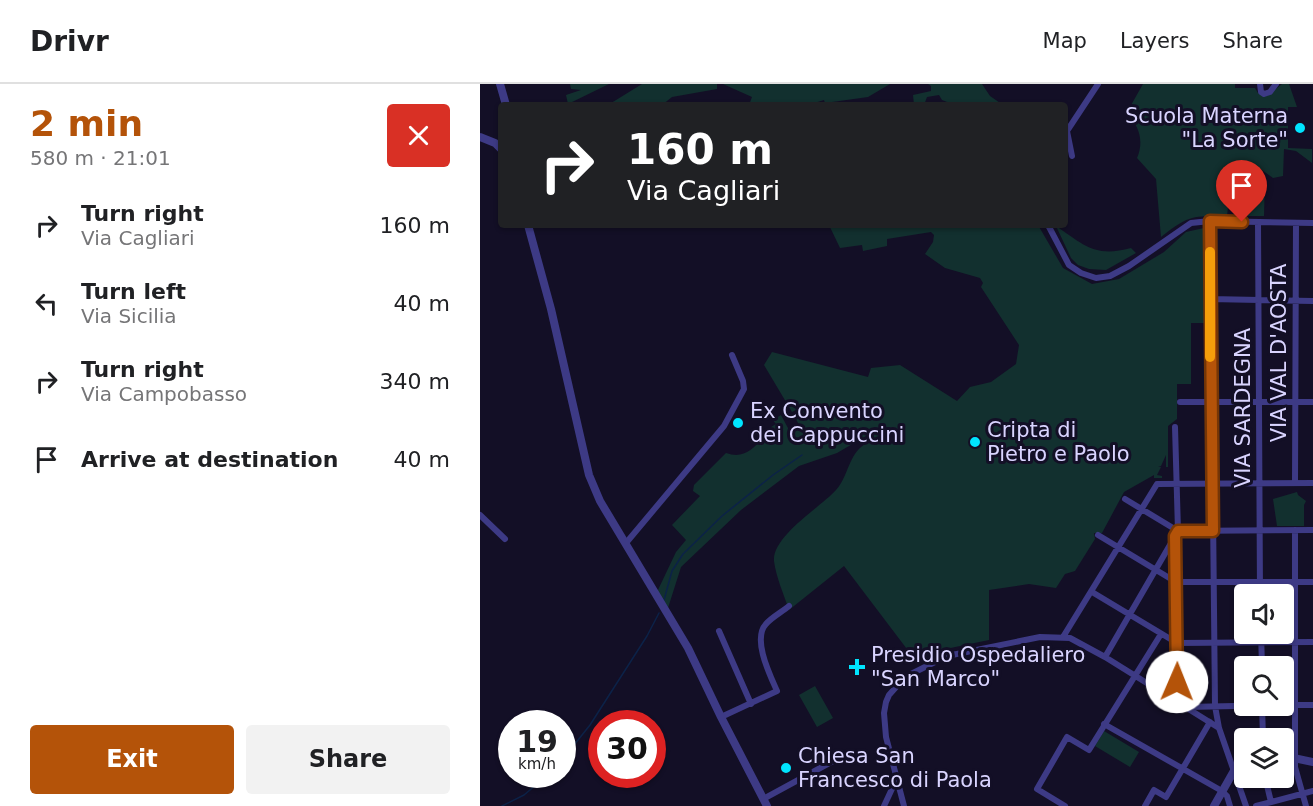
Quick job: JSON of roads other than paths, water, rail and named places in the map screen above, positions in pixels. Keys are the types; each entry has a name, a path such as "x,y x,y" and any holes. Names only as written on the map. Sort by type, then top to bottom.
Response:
{"street":[{"path":"500,84 505,102"},
{"path":"1068,129 1098,84"},
{"path":"1260,84 1261,92 1264,94 1270,92 1276,84"},
{"path":"480,137 498,146"},
{"path":"1068,140 1072,156"},
{"path":"1210,221 1215,705 1219,728 1234,766"},
{"path":"1050,228 1070,265 1081,273 1096,278 1110,276 1129,266 1191,223 1210,221 1313,223"},
{"name":"VIA SARDEGNA","path":"1258,222 1260,582"},
{"name":"VIA VAL D'AOSTA","path":"1295,483 1296,223"},
{"path":"529,228 551,309 589,475 600,501 688,648 765,802 832,761"},
{"path":"1210,299 1313,301"},
{"path":"626,543 729,417 744,389 732,355"},
{"path":"1180,402 1313,402"},
{"path":"1175,427 1176,701"},
{"path":"1063,637 1157,483 1313,483"},
{"path":"1125,499 1177,533 1313,530"},
{"path":"480,515 505,539"},
{"path":"1294,530 1295,767 1305,806"},
{"path":"1105,657 1177,533"},
{"path":"1098,535 1176,582 1313,582"},
{"path":"1092,592 1177,643 1234,643"},
{"path":"721,717 777,692 765,662 761,636 765,625 789,606"},
{"path":"718,631 750,704"},
{"path":"1065,806 1037,789 1067,737 1089,750 1161,634"},
{"path":"904,806 886,737 884,713 889,695 905,677 947,656 1040,637 1063,637 1079,641 1219,728"},
{"path":"1295,642 1313,642"},
{"path":"1185,707 1234,705"},
{"path":"1296,705 1313,705"},
{"path":"1145,806 1154,790 1166,797 1210,722"},
{"path":"1104,724 1222,791 1227,796 1230,806"},
{"path":"1296,758 1313,762"},
{"path":"1214,806 1234,771"},
{"path":"884,806 897,778"},
{"path":"1241,788 1246,806"},
{"path":"1268,788 1272,803"},
{"path":"1256,806 1313,791"}],"waterway":[{"path":"664,600 672,571 683,554 722,516 802,455"},
{"path":"576,742 590,725 647,636 659,613"},
{"path":"502,806 532,788"}],"place":[{"name":"Scuola Materna \"La Sorte\"","path":"1300,128"},
{"name":"Ex Convento dei Cappuccini","path":"738,423"},
{"name":"Cripta di Pietro e Paolo","path":"975,442"},
{"name":"Presidio Ospedaliero \"San Marco\"","path":"857,667"},
{"name":"Chiesa San Francesco di Paola","path":"786,768"}]}
